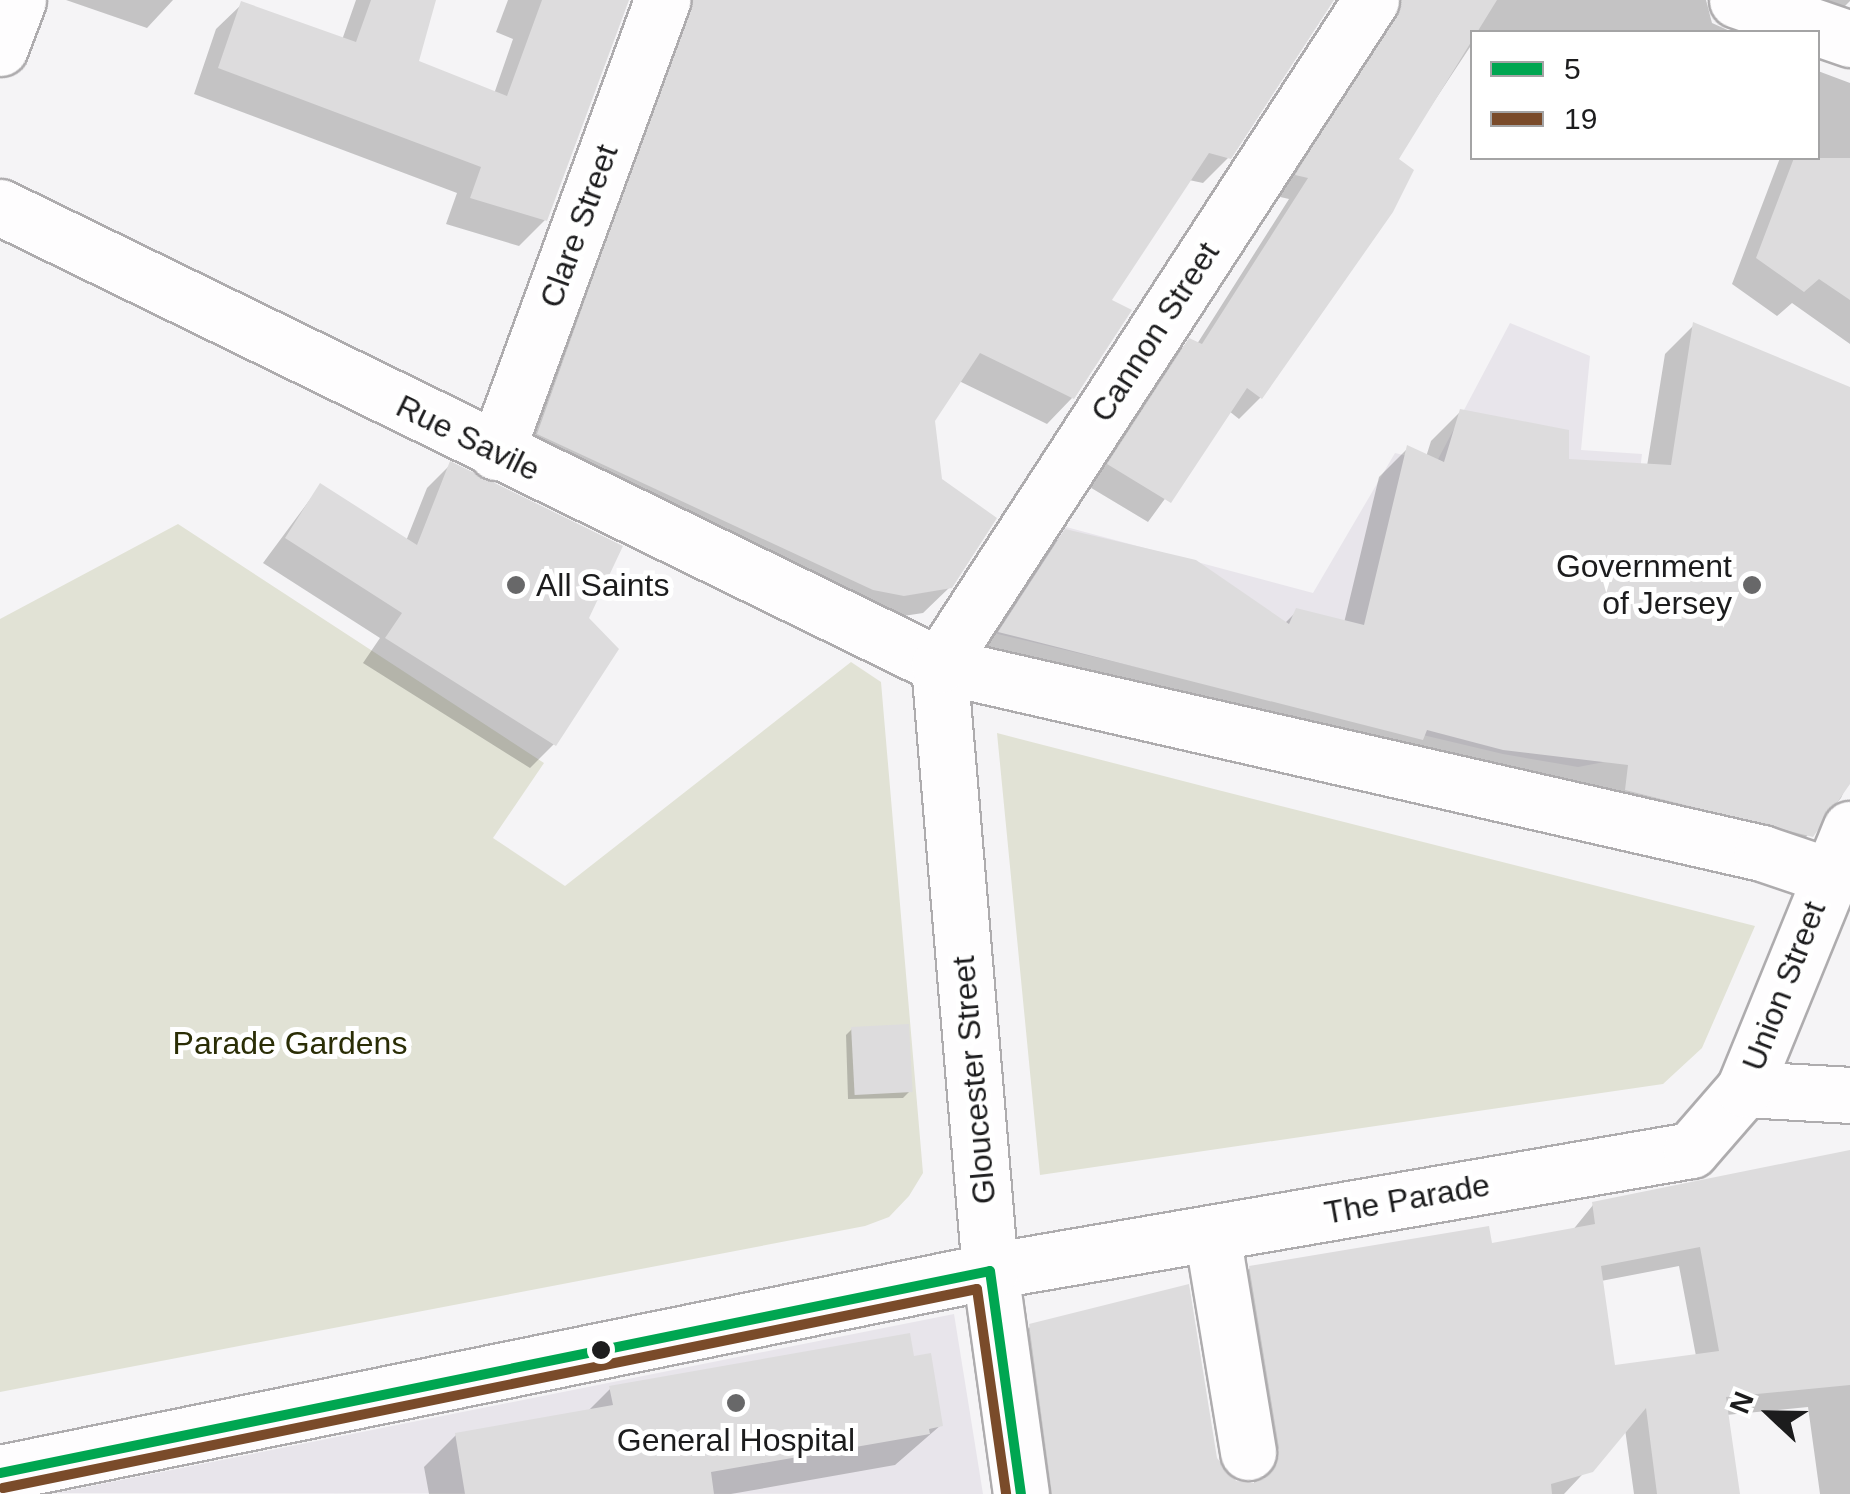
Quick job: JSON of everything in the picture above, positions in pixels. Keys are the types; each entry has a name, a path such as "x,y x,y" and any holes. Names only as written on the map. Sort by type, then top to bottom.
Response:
{"main road":[{"path":"0,48 18,0"},
{"name":"Clare Street","path":"496,452 662,0"},
{"name":"Cannon Street","path":"939,665 1371,0"},
{"path":"1738,0 1850,39"},
{"name":"Rue Savile","path":"0,207 120,260 496,452 939,665"},
{"path":"939,665 1762,853 1838,852"},
{"name":"Gloucester Street","path":"939,665 990,1271 1021,1494"},
{"name":"Union Street","path":"1744,1090 1838,852"},
{"path":"1744,1090 1850,1096"},
{"name":"The Parade","path":"0,1473 990,1271 1690,1150 1744,1090"},
{"path":"1212,1234 1248,1452"}],"shaded area":[{"path":"1510,323 1590,356 1581,450 1642,454 1604,762 1578,767 1503,754 985,631 1055,524 1313,593 1395,453 1436,463"},
{"name":"General Hospital","path":"954,1314 983,1494 56,1493"}],"green space":[{"name":"Parade Gardens","path":"178,524 544,763 493,838 565,886 851,662 881,682 923,1173 909,1196 889,1217 865,1226 0,1392 0,619"},
{"path":"997,733 1755,926 1702,1048 1663,1084 1040,1175"}],"building":[{"path":"371,0 436,0 419,61 507,96 542,0 629,0 547,221 470,198 481,167 218,68 241,1 356,42"},
{"path":"692,0 1334,0 1231,159 1209,153 1112,300 1132,310 1074,399 980,353 935,421 942,479 997,518 952,588 904,596 873,590 537,434"},
{"path":"1402,0 1497,0 1479,30 1470,30 1470,44 1399,159 1414,170 1393,212 1262,399 1247,388 1171,503 1107,464 1189,338 1202,344 1308,178 1295,175"},
{"path":"1850,158 1850,300 1819,279 1804,292 1756,258 1793,160"},
{"path":"1693,322 1850,387 1850,784 1813,837 1625,790 1628,765 1503,750 1427,730 1423,740 998,632 1065,529 1196,560 1289,624 1296,608 1364,625 1407,445 1444,462 1460,409 1569,430 1569,459 1671,465"},
{"name":"All Saints","path":"450,461 623,546 589,618 619,649 556,746 385,638 402,613 285,538 320,483 417,545"},
{"path":"909,1024 913,1092 855,1095 851,1027"},
{"path":"1850,1150 1850,1385 1726,1397 1740,1494 1657,1494 1646,1408 1593,1472 1551,1484 1552,1494 1052,1494 1029,1324 1189,1284 1217,1458 1236,1481 1254,1483 1268,1475 1279,1448 1249,1266 1489,1226 1492,1243 1595,1224 1592,1202","holes":["1700,1247 1719,1351 1615,1365 1601,1266"]},
{"path":"910,1333 914,1356 931,1353 943,1426 929,1429 930,1434 711,1472 714,1494 465,1494 455,1433 613,1405 609,1386"}],"transit line":[{"name":"5","path":"0,1473 990,1271 1021,1494"},
{"name":"19","path":"3,1488 977,1289 1006,1494"}],"place":[{"name":"All Saints","path":"516,585"},
{"name":"Government of Jersey","path":"1752,585"},
{"name":"General Hospital","path":"736,1403"}]}
